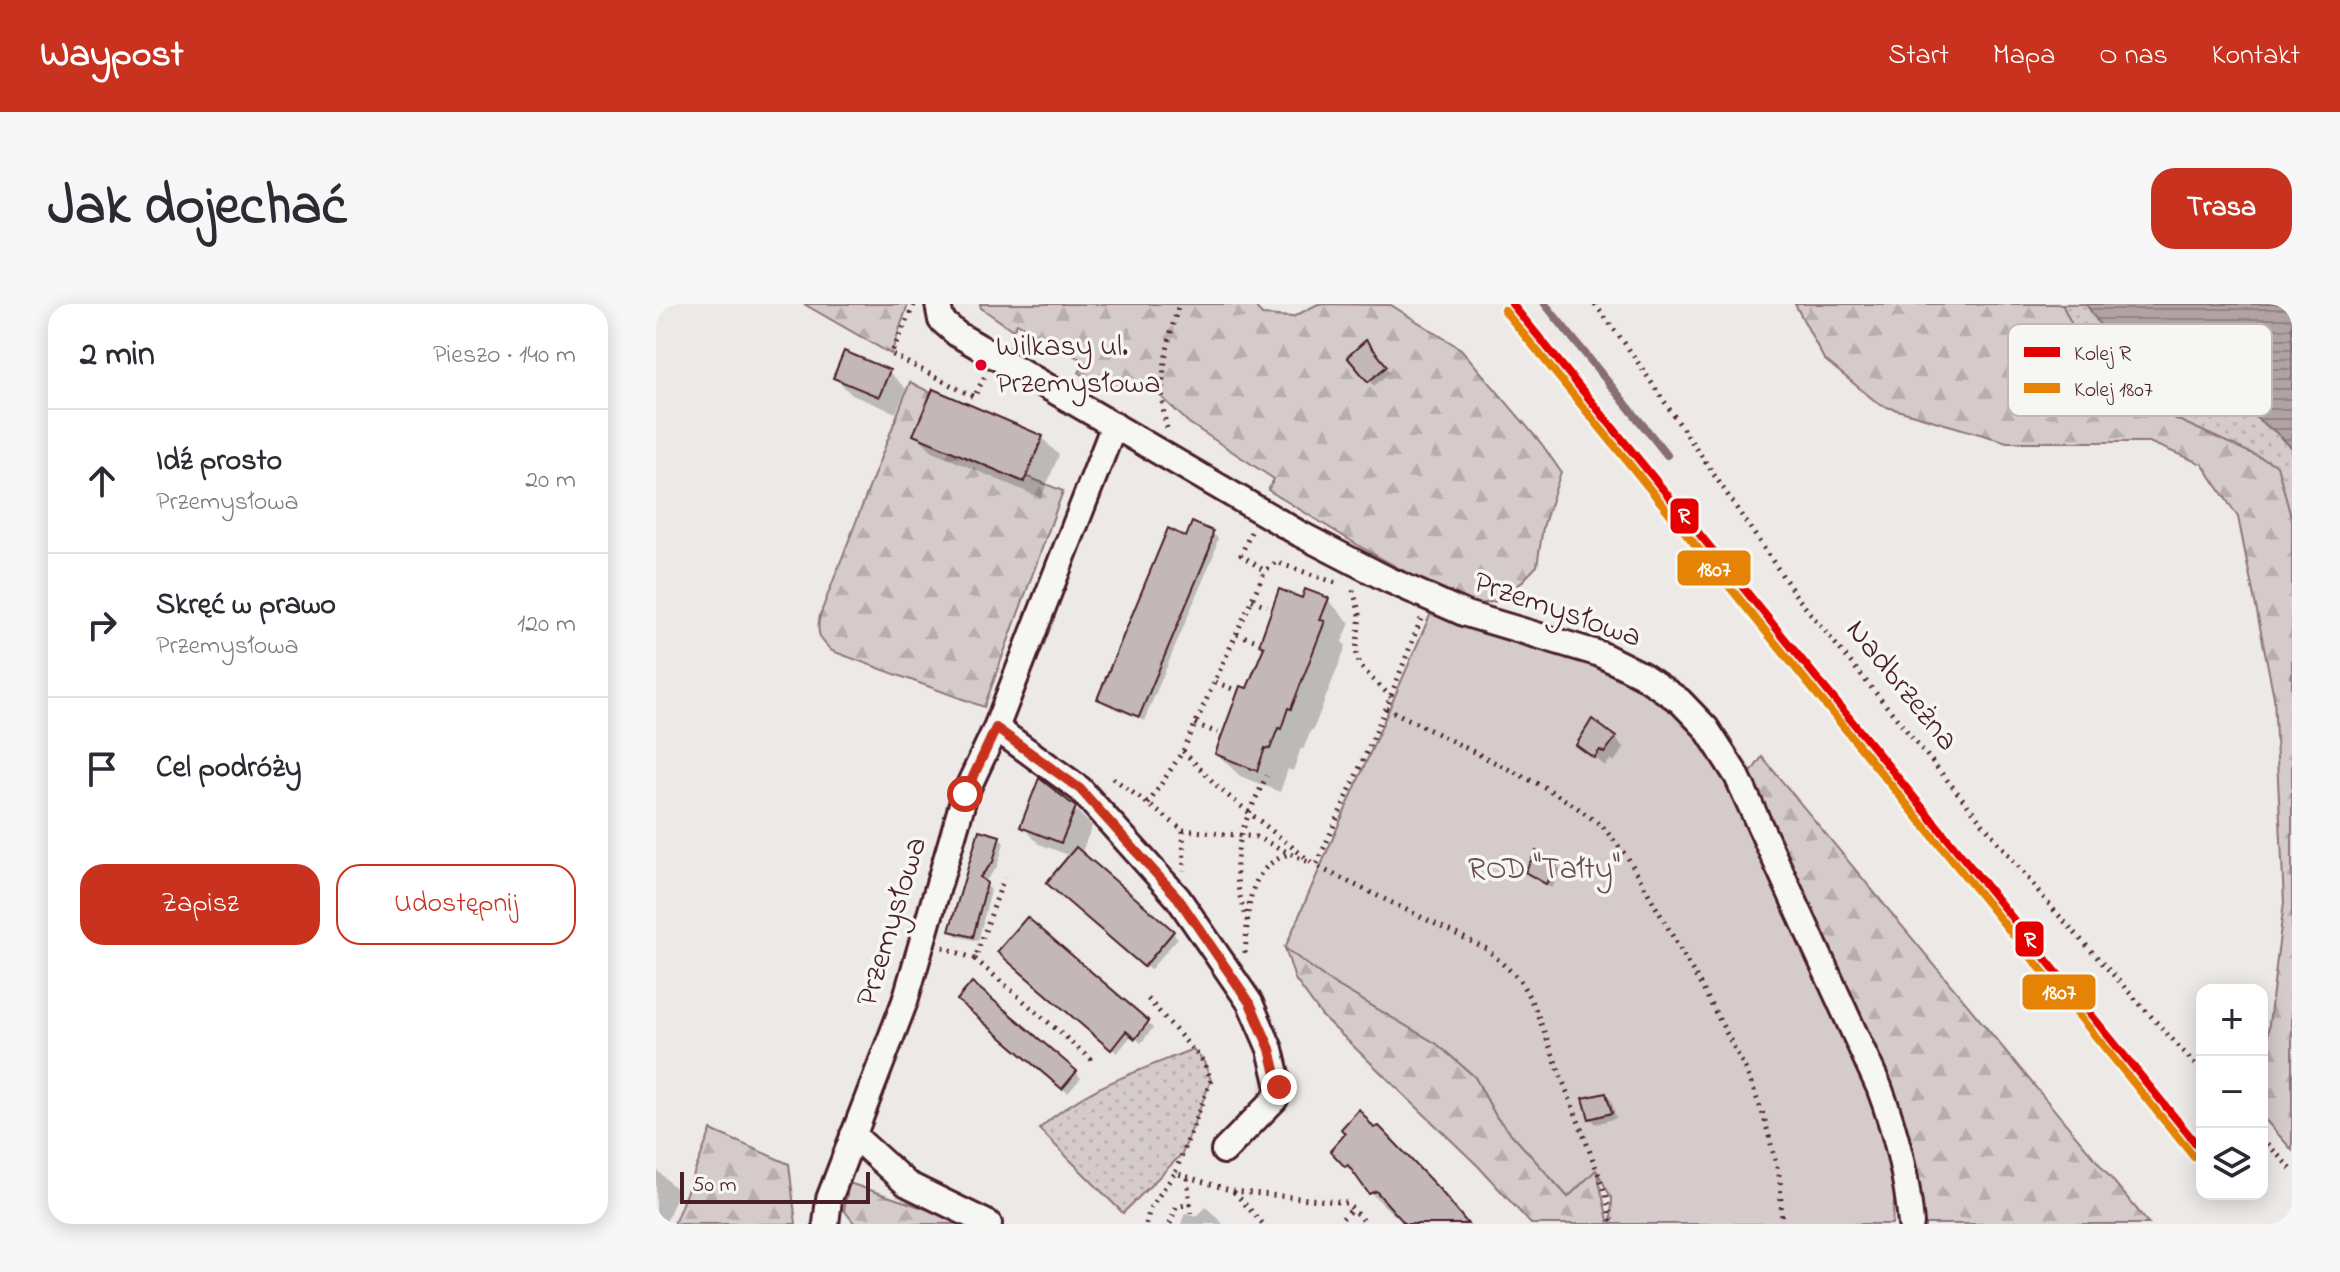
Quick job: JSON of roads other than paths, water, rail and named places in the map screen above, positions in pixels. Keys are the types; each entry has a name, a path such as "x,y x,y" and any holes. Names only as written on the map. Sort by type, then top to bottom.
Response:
{"street":[{"name":"Przemysłowa","path":"938,304 941,320 957,334 1300,534 1426,599 1600,654 1642,675 1680,701 1706,728 1737,776 1879,1087 1896,1133 1908,1188 1911,1224"},
{"name":"Przemysłowa","path":"826,1224 829,1199 905,1001 965,794 996,728 1114,425"},
{"path":"996,728 1080,789 1178,898 1250,1003 1270,1049 1279,1087 1275,1099 1224,1151"},
{"path":"853,1135 907,1184 989,1224"}],"waterway":[{"path":"1545,304 1667,455"}],"rail line":[{"name":"R","path":"1512,304 2196,1144"},
{"name":"1807","path":"1504,310 2194,1157"}],"place":[{"name":"Wilkasy ul. Przemysłowa","path":"981,365"}],"park label":[{"name":"ROD \"Tałty\"","path":"1544,870"}]}
